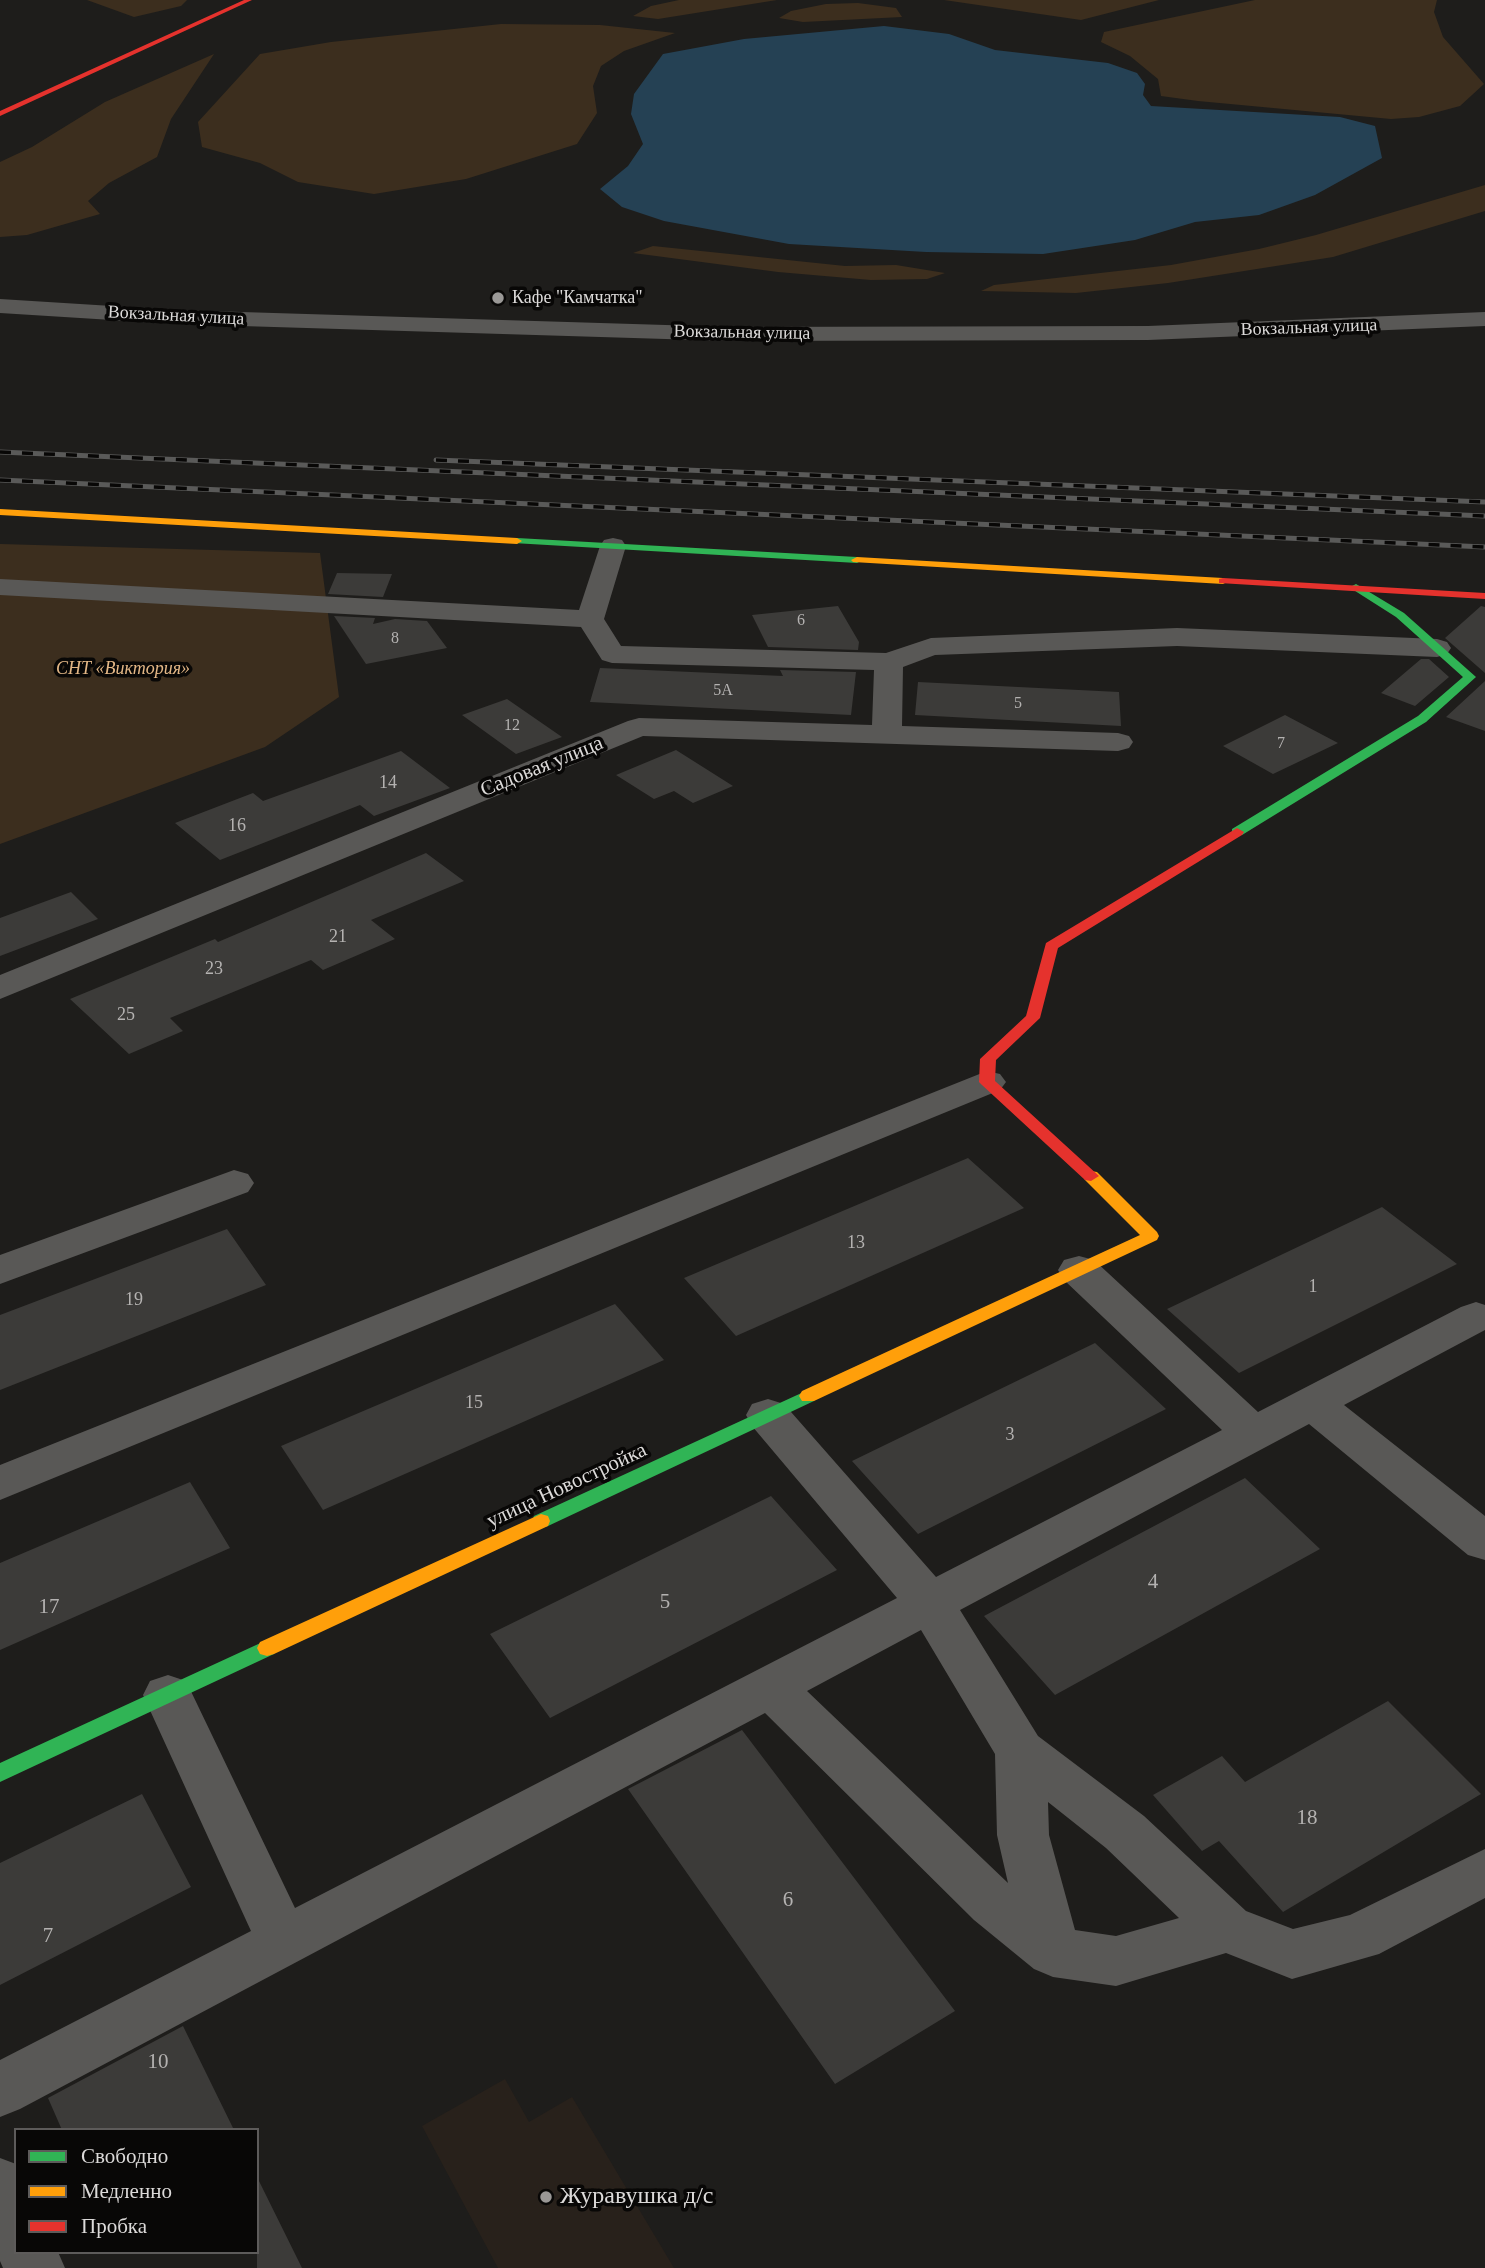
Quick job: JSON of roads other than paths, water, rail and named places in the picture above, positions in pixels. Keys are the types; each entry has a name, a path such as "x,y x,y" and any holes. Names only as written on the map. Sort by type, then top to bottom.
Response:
{"street":[{"path":"0,114 249,0"},
{"name":"Вокзальная улица","path":"0,306 176,317 731,334 1147,333 1485,319"},
{"path":"0,512 1485,596"},
{"path":"613,546 590,619 612,654 889,662 931,648 1177,637 1437,648"},
{"path":"0,587 590,619"},
{"path":"0,1483 987,1082 988,1059 1033,1018 1051,946 1422,719 1478,678 1437,648 1400,615 1356,587"},
{"path":"887,734 889,662"},
{"name":"Садовая улица","path":"0,988 639,727 1118,742"},
{"name":"улица Новостройка","path":"0,1773 1151,1236 1121,1204 987,1082"},
{"path":"0,1270 234,1183"},
{"path":"1079,1270 1254,1434"},
{"path":"0,2090 1476,1317"},
{"path":"1312,1403 1485,1542"},
{"path":"768,1415 930,1604 1020,1751 1125,1832 1227,1928 1292,1954 1360,1937 1485,1872"},
{"path":"770,1687 993,1903 1053,1952 1116,1961 1227,1928"},
{"path":"168,1695 284,1942"},
{"path":"1020,1751 1023,1835 1053,1952"},
{"path":"0,2186 14,2219"}],"water":[{"path":"884,26 949,34 995,50 1108,63 1137,73 1145,84 1143,95 1151,106 1340,117 1375,126 1382,158 1315,195 1259,215 1195,222 1135,240 1043,254 926,252 789,244 664,221 622,207 600,189 628,166 643,144 631,114 634,94 663,54 744,39"}],"railway":[{"path":"0,452 1485,516"},
{"path":"436,460 1485,502"},
{"path":"0,480 1485,547"}],"place":[{"name":"Кафе \"Камчатка\"","path":"498,298"},
{"name":"Журавушка д/с","path":"546,2197"}],"park label":[{"name":"СНТ «Виктория»","path":"123,669"}]}
